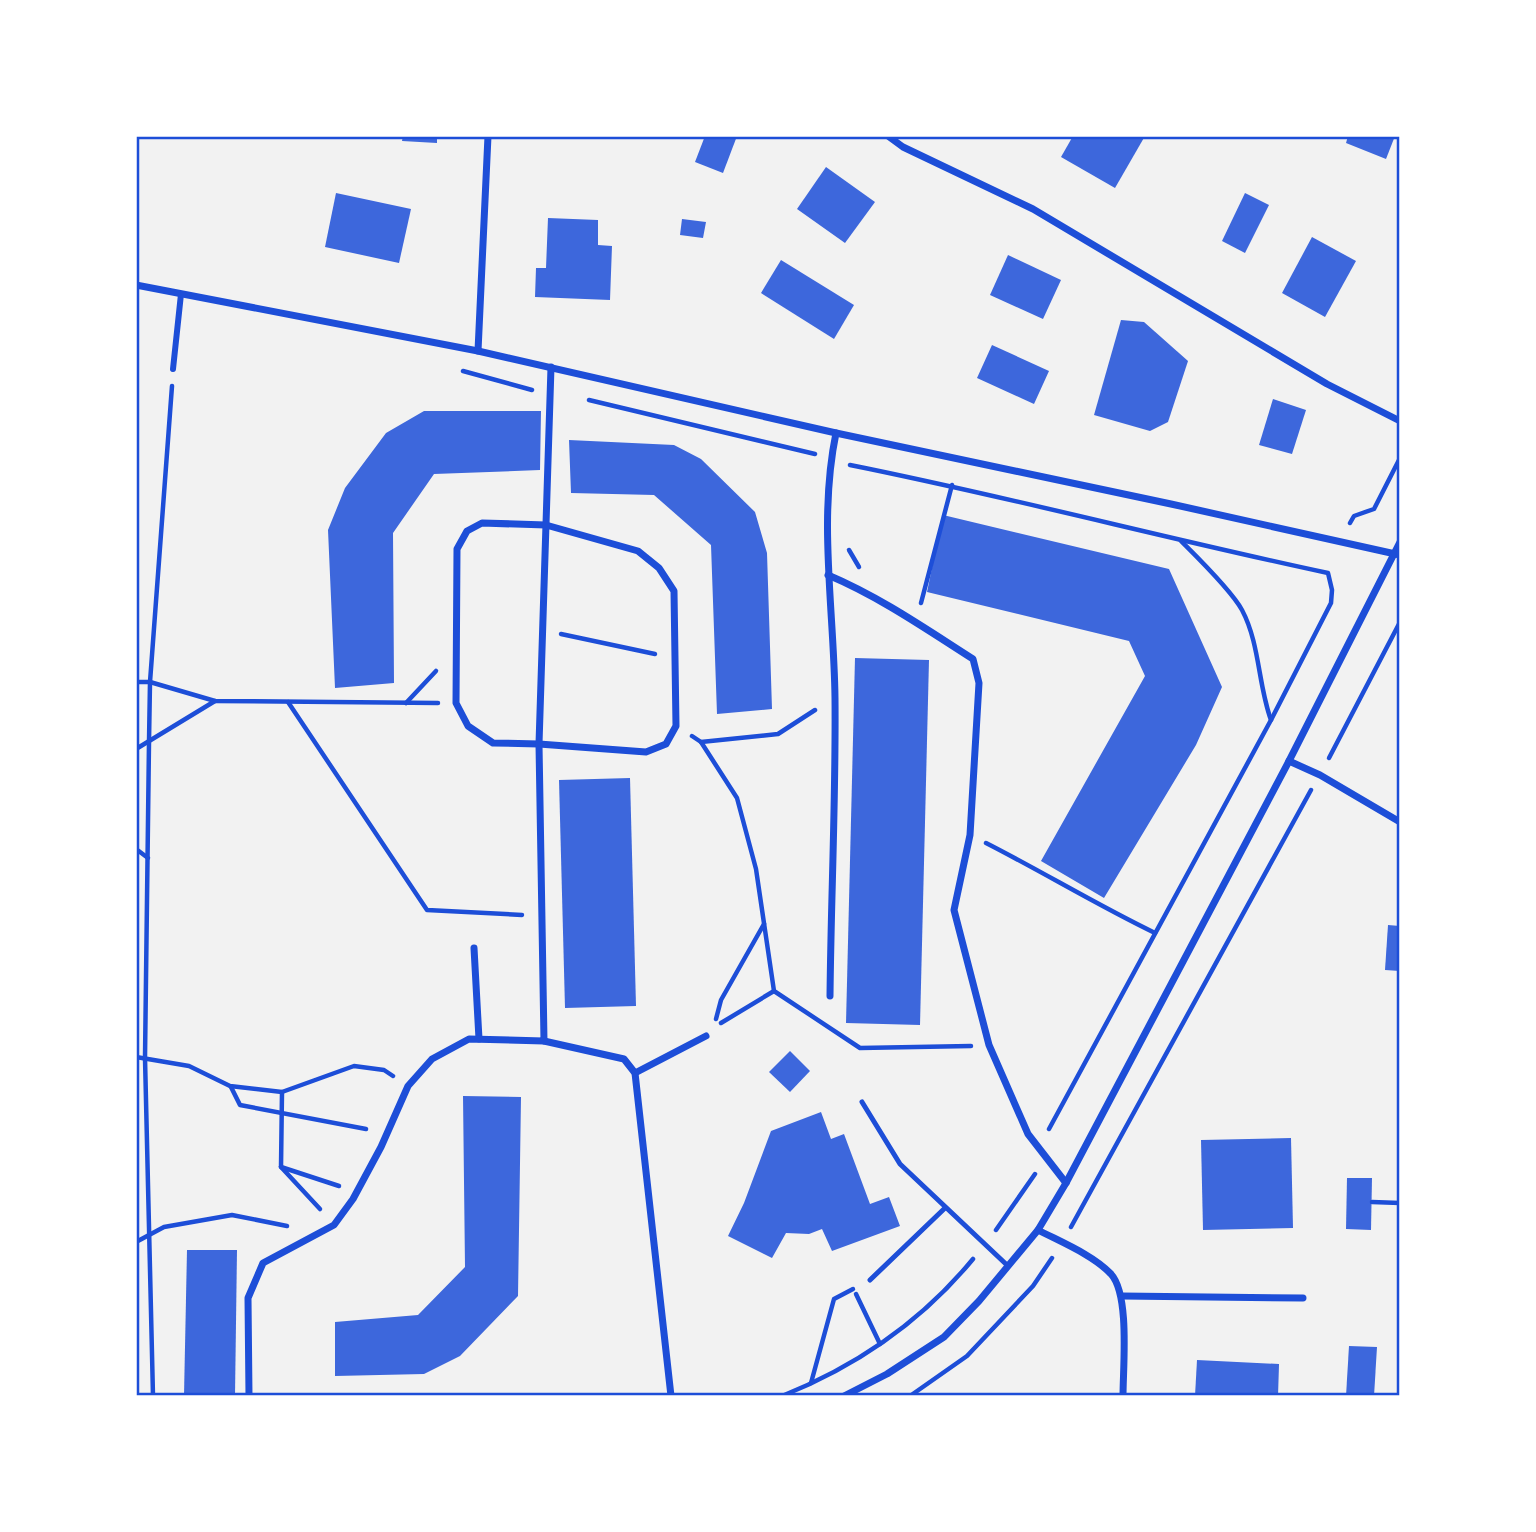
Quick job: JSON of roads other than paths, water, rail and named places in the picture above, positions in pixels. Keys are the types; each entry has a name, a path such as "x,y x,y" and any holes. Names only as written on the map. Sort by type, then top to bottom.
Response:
{"street":[{"path":"478,351 488,136"},
{"path":"888,136 903,147 1033,209 1327,384 1399,421"},
{"path":"136,285 478,351 836,433 1396,555"},
{"path":"173,369 181,294"},
{"path":"544,1041 539,744 551,367"},
{"path":"830,996 835,697 828,575 831,458 836,433"},
{"path":"482,523 546,525 638,551 659,568 674,591 676,726 666,744 646,752 493,743 468,726 456,703 457,549 467,531 482,523"},
{"path":"844,1395 887,1374 944,1337 1038,1230 1066,1183 1289,761 1396,555 1399,542"},
{"path":"828,575 850,584 905,615 973,659 979,683 970,835 954,910 989,1045 1028,1134 1066,1183"},
{"path":"1289,761 1320,775 1399,822"},
{"path":"474,948 479,1039"},
{"path":"635,1073 706,1036"},
{"path":"249,1395 248,1298 263,1263 334,1225 356,1192 387,1134 408,1086 432,1059 469,1039 544,1041 624,1059 635,1073 671,1395"},
{"path":"1038,1230 1078,1250 1112,1275 1122,1296 1123,1395"},
{"path":"1122,1296 1303,1298"}],"lane":[{"path":"862,1102 900,1164 1008,1266"},
{"path":"870,1280 946,1208"}]}
